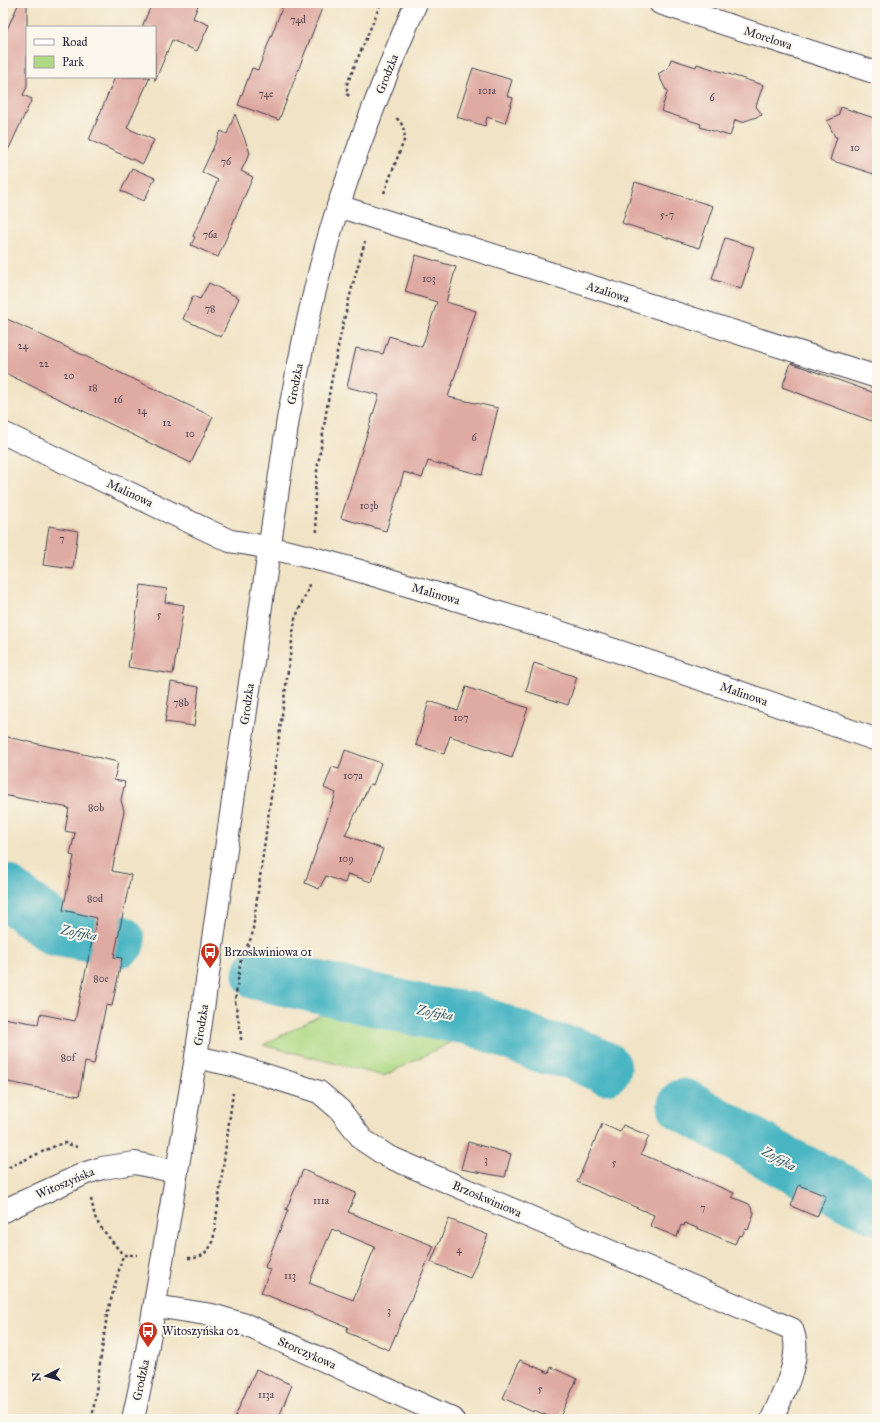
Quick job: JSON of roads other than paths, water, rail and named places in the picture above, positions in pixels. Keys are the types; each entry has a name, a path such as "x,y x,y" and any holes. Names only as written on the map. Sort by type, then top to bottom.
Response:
{"street":[{"name":"Grodzka","path":"132,1419 144,1370 196,1057 288,419 306,326 338,206 373,108 416,3"},
{"name":"Morelowa","path":"660,3 877,73"},
{"name":"Azaliowa","path":"338,206 877,377"},
{"name":"Malinowa","path":"3,433 230,541 269,547 313,558 517,618 877,740"},
{"name":"Brzoskwiniowa","path":"196,1057 237,1066 319,1092 340,1110 363,1140 387,1156 792,1329 795,1340 795,1355 788,1381 772,1419"},
{"name":"Witoszyńska","path":"3,1211 86,1173 102,1168 134,1163 177,1172"},
{"name":"Storczykowa","path":"155,1306 212,1315 246,1325 453,1419"}],"waterway":[{"name":"Zofijka","path":"3,890 56,930 119,941"},
{"name":"Zofijka","path":"259,974 427,1012 473,1019 543,1047 573,1053 605,1068"},
{"name":"Zofijka","path":"684,1105 786,1163 877,1208"}],"place":[{"name":"Brzoskwiniowa 01","path":"210,969"},
{"name":"Witoszyńska 02","path":"148,1348"}]}
